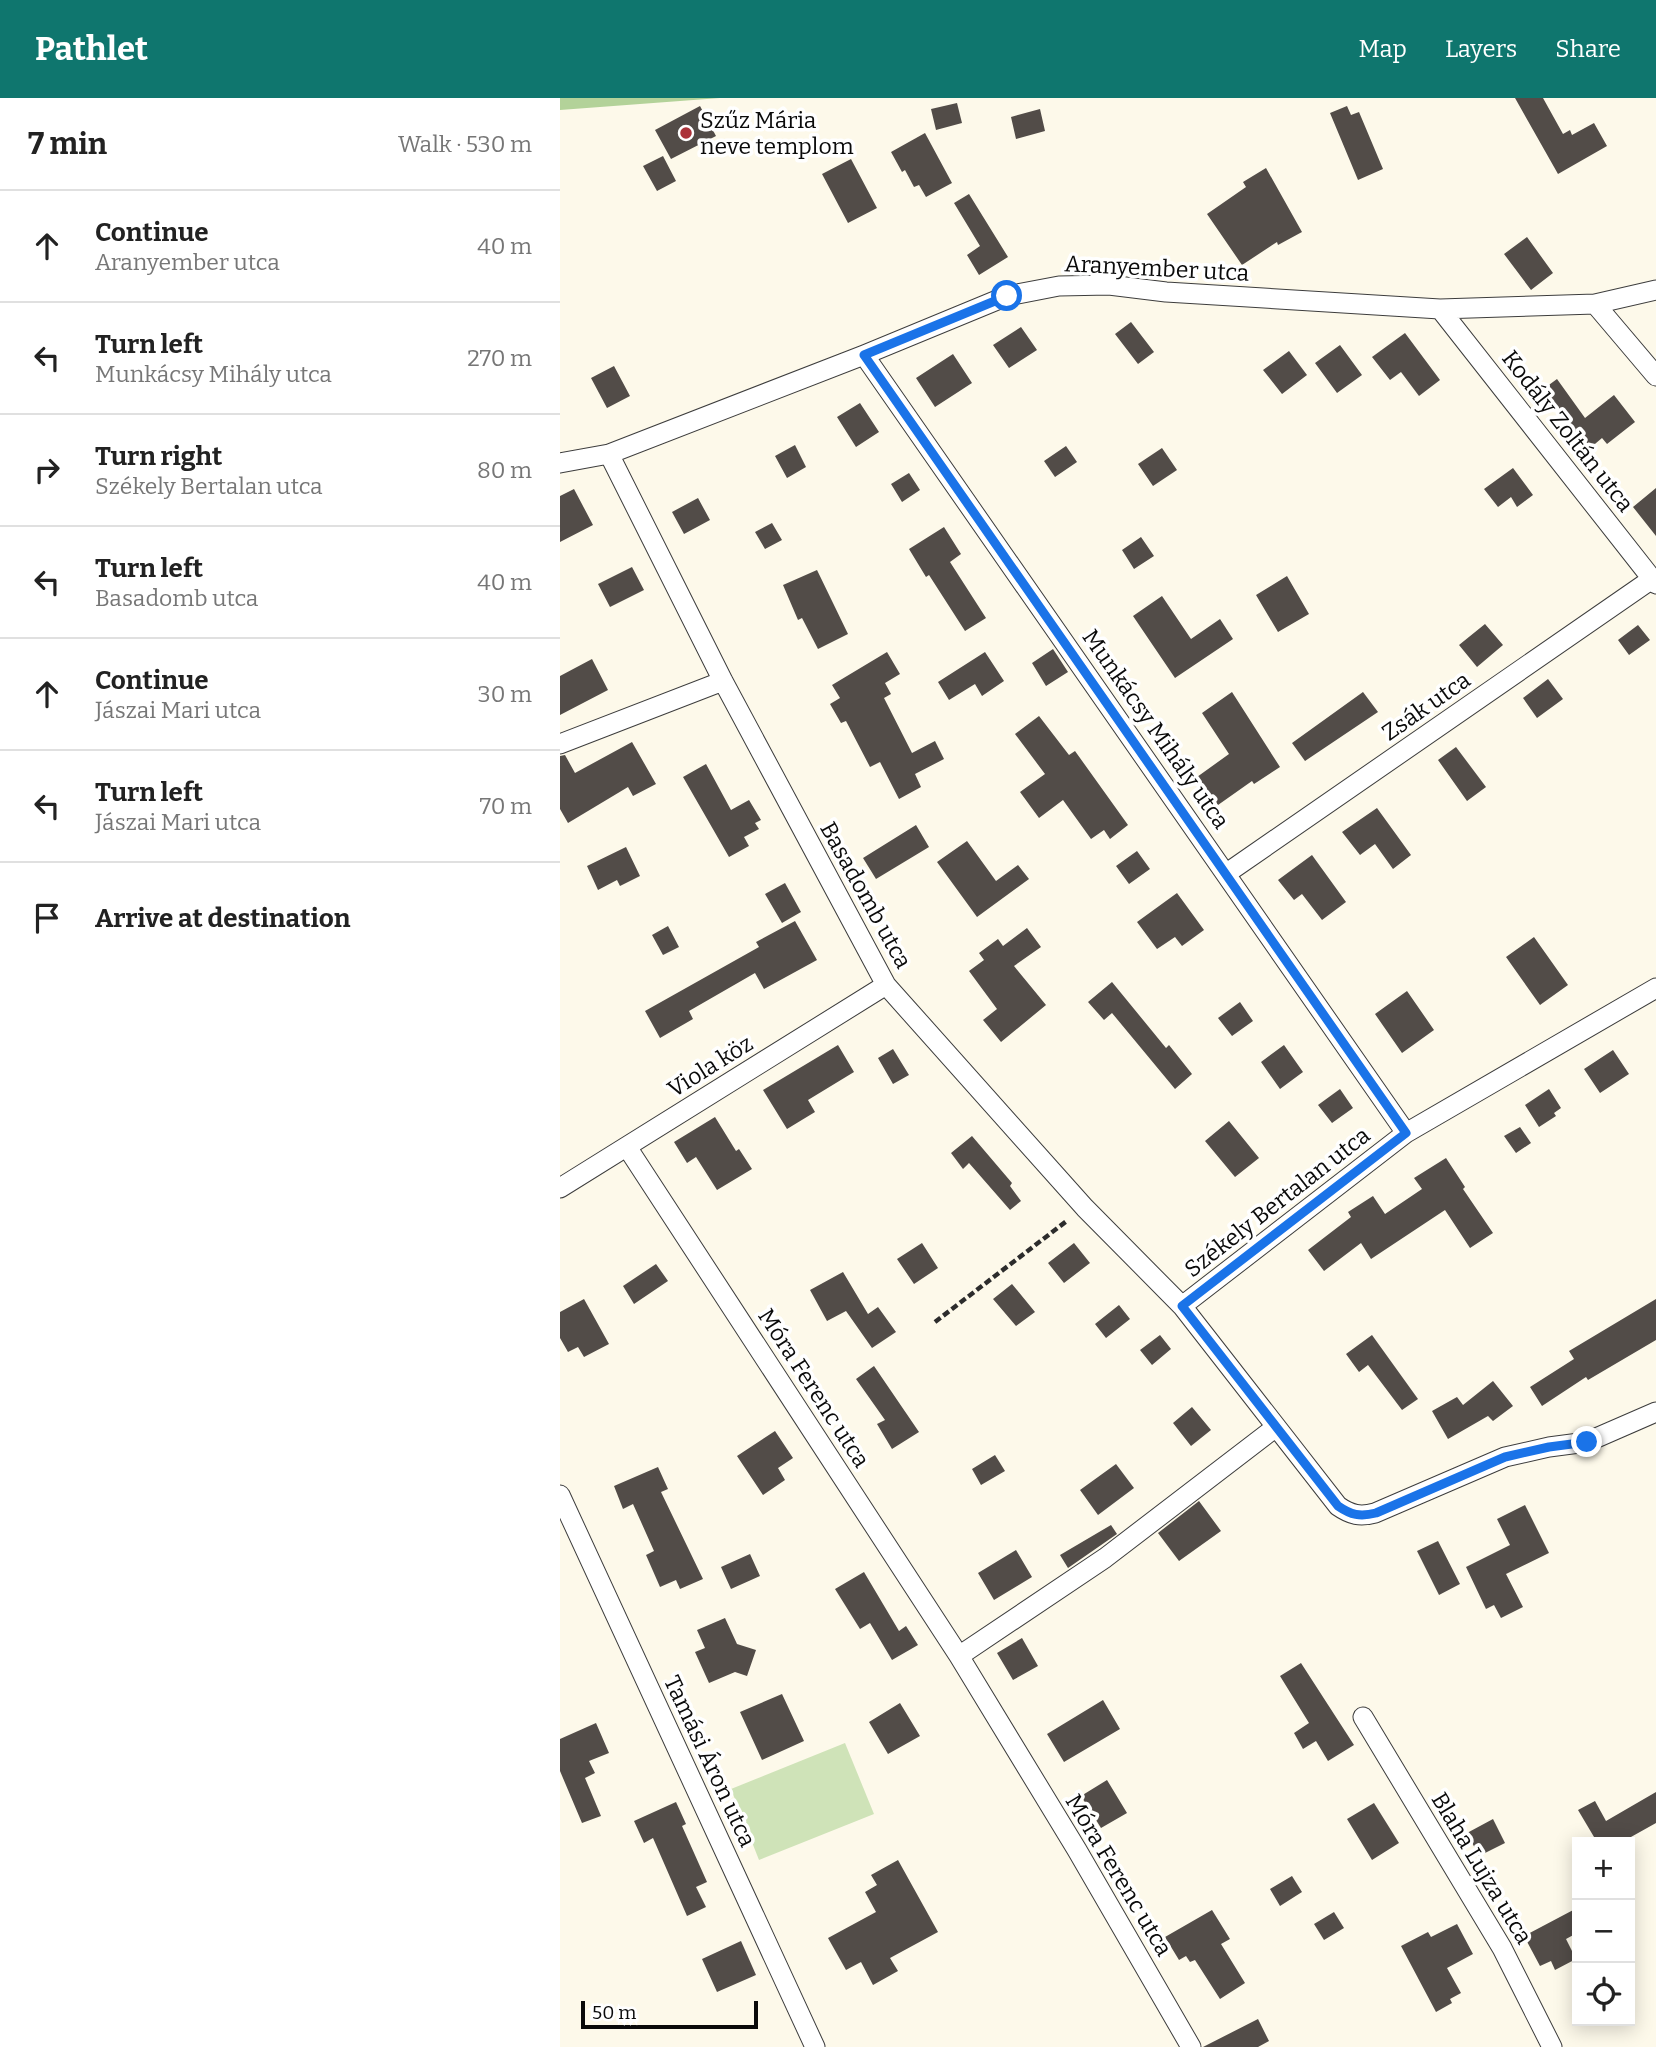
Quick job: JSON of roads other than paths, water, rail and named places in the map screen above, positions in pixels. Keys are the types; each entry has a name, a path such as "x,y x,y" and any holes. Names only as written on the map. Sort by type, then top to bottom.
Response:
{"street":[{"name":"Aranyember utca","path":"560,463 608,454 864,355 1007,296 1059,286 1109,285 1166,292 1440,309 1595,304 1656,290"},
{"path":"1595,304 1656,376"},
{"name":"Kodály Zoltán utca","path":"1440,309 1654,582"},
{"name":"Munkácsy Mihály utca","path":"864,355 1406,1133"},
{"name":"Basadomb utca","path":"608,454 723,681 886,985 1085,1208 1182,1306 1338,1506 1348,1513 1362,1517 1376,1513 1505,1457 1587,1442 1656,1412"},
{"name":"Zsák utca","path":"1227,873 1654,582"},
{"path":"560,744 723,681"},
{"name":"Viola köz","path":"560,1188 886,985"},
{"name":"Székely Bertalan utca","path":"1182,1306 1406,1133 1656,988"},
{"name":"Móra Ferenc utca","path":"627,1147 959,1656 1191,2047"},
{"path":"959,1656 1105,1558 1276,1427"},
{"name":"Tamási Áron utca","path":"560,1495 815,2047"},
{"name":"Blaha Lujza utca","path":"1363,1717 1502,1948 1552,2047"}],"place":[{"name":"Szűz Mária neve templom","path":"686,133"}]}
